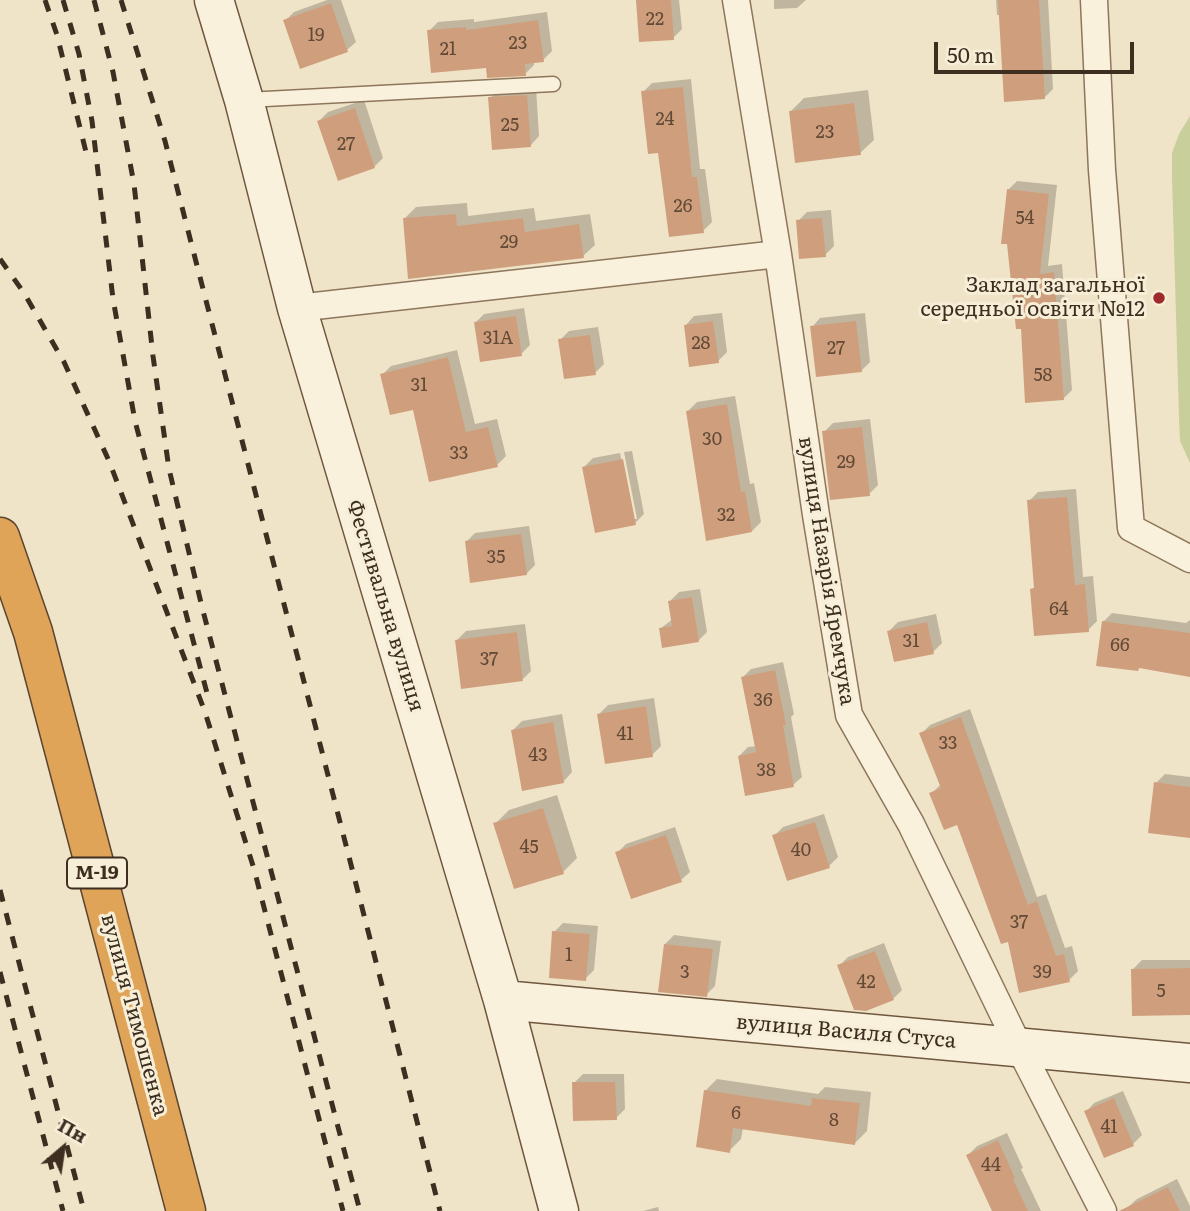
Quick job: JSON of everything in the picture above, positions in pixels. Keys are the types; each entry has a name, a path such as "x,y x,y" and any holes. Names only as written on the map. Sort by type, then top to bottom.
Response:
{"highway":[{"name":"вулиця Тимошенка","path":"0,537 33,632 186,1211"}],"street":[{"name":"Фестивальна вулиця","path":"214,0 244,100 297,308 503,1000 559,1211"},
{"name":"вулиця Назарія Яремчука","path":"736,0 849,715 911,824 1019,1047 1103,1211"},
{"path":"1094,0 1102,170 1130,528 1190,559"},
{"path":"297,308 778,254"},
{"name":"вулиця Василя Стуса","path":"503,1000 1190,1063"}],"lane":[{"path":"244,100 553,83"}],"green space":[{"path":"1190,116 1190,463 1180,441 1172,153"}],"building":[{"path":"636,0 671,0 674,40 639,42"},
{"path":"998,0 1039,0 1045,99 1004,102"},
{"path":"331,3 348,52 300,69 283,20"},
{"path":"538,20 544,62 525,64 526,76 487,78 486,68 431,73 427,30 466,27 466,30"},
{"path":"683,87 692,177 697,177 704,233 669,237 658,153 648,154 641,91"},
{"path":"527,95 531,147 492,150 488,97"},
{"path":"854,103 861,155 795,163 789,111"},
{"path":"355,108 375,168 338,181 317,121"},
{"path":"1007,189 1049,194 1040,274 1054,272 1064,400 1025,403 1021,329 1016,329 1007,244 1001,244"},
{"path":"456,214 457,226 523,218 525,232 579,224 584,258 408,279 403,218"},
{"path":"822,218 826,257 799,259 796,220"},
{"path":"516,316 522,356 480,362 474,322"},
{"path":"713,321 719,363 689,367 684,325"},
{"path":"856,321 862,372 816,377 810,326"},
{"path":"590,335 596,375 564,379 558,339"},
{"path":"448,357 466,432 488,427 498,467 429,482 413,410 390,415 380,374"},
{"path":"727,404 741,492 745,491 752,532 706,541 686,411"},
{"path":"862,427 870,496 830,500 822,431"},
{"path":"623,459 636,525 595,533 582,467"},
{"path":"1067,497 1075,585 1085,584 1089,632 1034,636 1030,589 1034,588 1027,500"},
{"path":"521,534 527,575 470,583 465,541"},
{"path":"692,597 699,642 662,648 659,628 672,626 668,601"},
{"path":"1102,621 1190,633 1190,677 1139,668 1138,671 1096,666"},
{"path":"927,622 934,654 894,662 887,631"},
{"path":"517,632 523,681 461,689 455,640"},
{"path":"775,670 794,787 745,796 738,756 756,752 741,677"},
{"path":"646,706 653,757 605,764 597,714"},
{"path":"961,717 1028,905 1037,901 1056,956 1064,954 1070,982 1019,993 1008,942 1001,944 957,825 944,830 929,793 941,788 919,733"},
{"path":"553,722 564,783 522,791 511,730"},
{"path":"1154,782 1190,787 1190,838 1148,833"},
{"path":"543,808 564,874 514,889 493,823"},
{"path":"815,822 830,868 787,881 772,835"},
{"path":"666,835 682,882 631,899 615,852"},
{"path":"552,931 590,934 586,981 549,978"},
{"path":"664,944 713,949 707,997 658,992"},
{"path":"875,951 894,1000 866,1011 854,1010 837,965"},
{"path":"1190,968 1190,1015 1132,1016 1131,969"},
{"path":"572,1082 615,1082 617,1120 573,1121"},
{"path":"704,1090 811,1106 812,1098 860,1103 855,1145 733,1128 730,1153 696,1147"},
{"path":"1114,1098 1134,1146 1104,1158 1084,1111"},
{"path":"998,1140 1028,1211 992,1211 966,1155"},
{"path":"1168,1187 1180,1211 1119,1211"}],"railway":[{"path":"45,0 57,35 86,152"},
{"path":"63,0 79,54 92,121 113,299 135,421 207,693"},
{"path":"94,0 113,72 134,184 153,356 169,469 202,607 360,1211"},
{"path":"121,0 165,141 440,1211"},
{"path":"0,259 24,293 64,362 109,461 205,712 254,869 343,1211"},
{"path":"0,890 84,1211"},
{"path":"0,972 63,1211"}],"place":[{"name":"Заклад загальної середньої освіти №12","path":"1159,298"}]}
